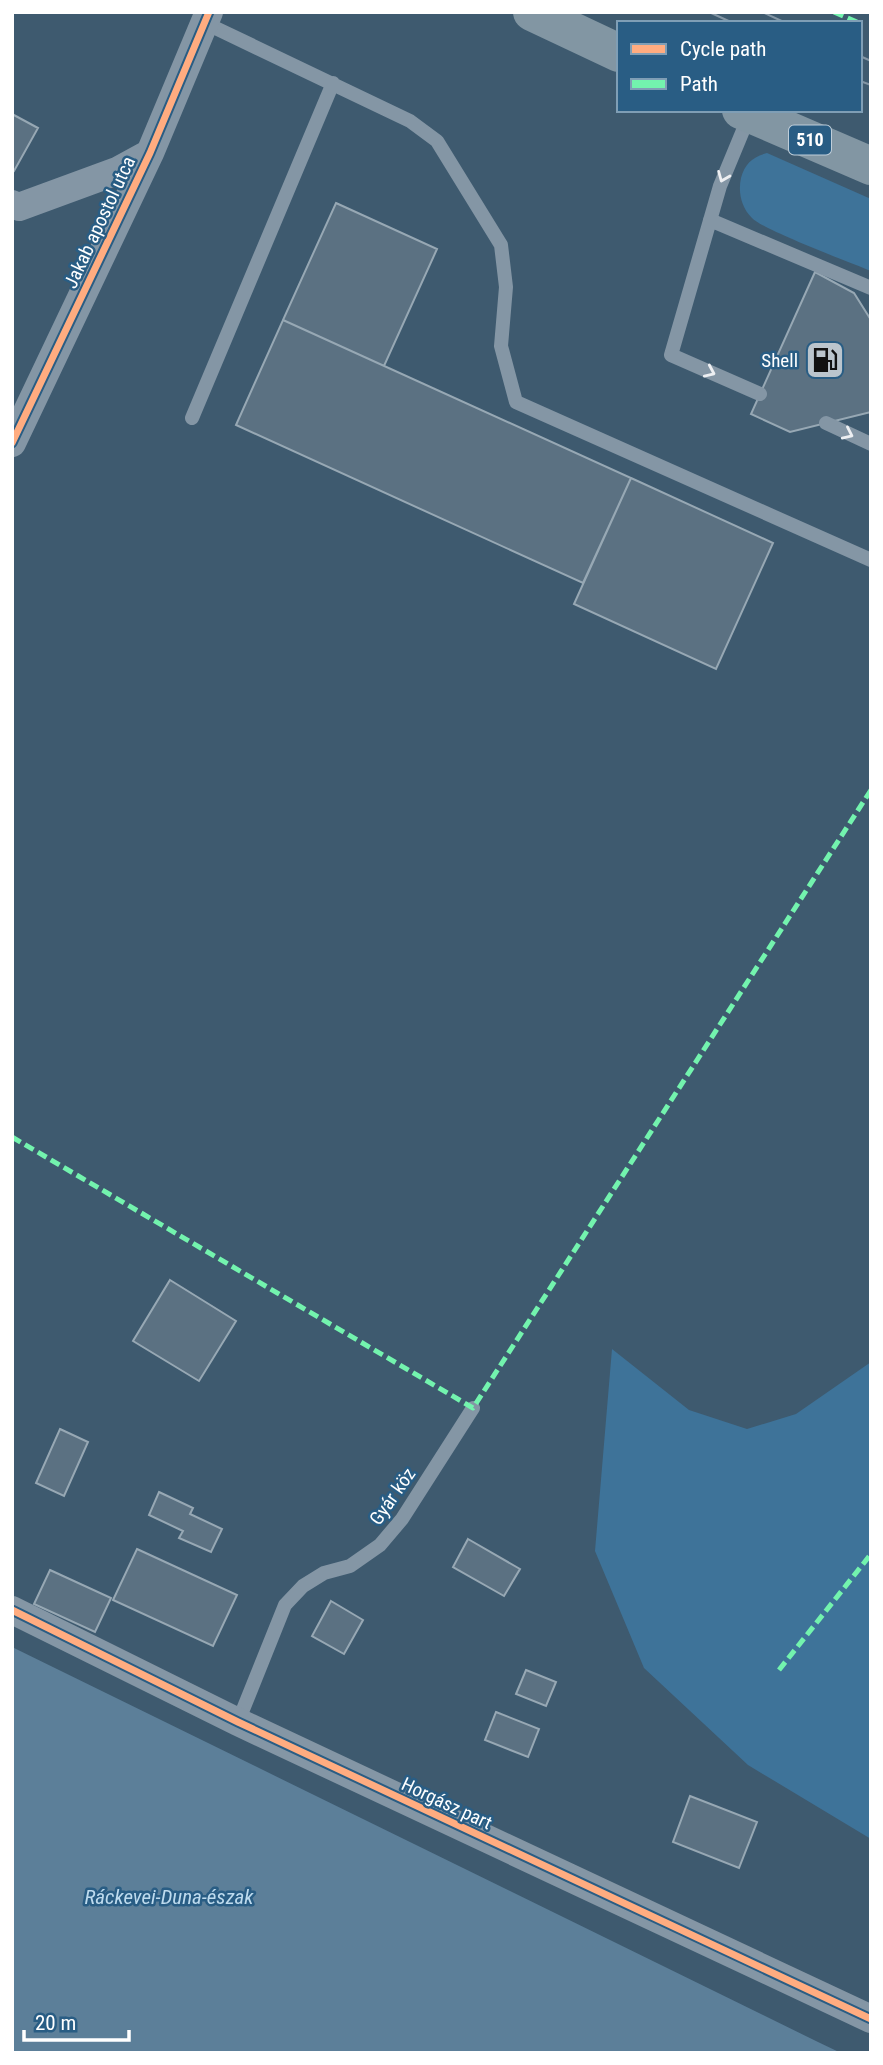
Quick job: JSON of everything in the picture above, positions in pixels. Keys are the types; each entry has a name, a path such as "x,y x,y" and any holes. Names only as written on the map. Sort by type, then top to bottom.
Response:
{"main road":[{"path":"532,12 617,52"},
{"name":"510","path":"745,112 871,166"}],"street":[{"name":"Jakab apostol utca","path":"12,443 150,153 207,18"},
{"path":"14,208 117,171 150,153"},
{"name":"Horgász part","path":"12,1610 238,1722 871,2020"}],"lane":[{"path":"207,18 410,121 437,141 500,245 506,287 501,346 516,402 871,560"},
{"path":"192,418 333,83"},
{"path":"745,112 671,355 760,394"},
{"path":"710,220 871,288"},
{"path":"826,423 871,444"},
{"name":"Gyár köz","path":"238,1722 285,1605 314,1580 350,1566 380,1545 402,1519 473,1408"}],"shaded area":[{"path":"767,153 871,199 871,271 789,238 752,218 741,199 741,178 750,161"},
{"path":"612,1349 689,1410 747,1429 796,1414 871,1362 871,1839 748,1765 644,1668 595,1551"}],"water":[{"name":"Ráckevei-Duna-észak","path":"12,1647 818,2042 841,2053 12,2053"}],"building":[{"path":"12,114 38,128 14,171 12,170"},
{"path":"336,203 437,249 384,366 283,320"},
{"path":"815,272 854,293 871,320 871,412 790,432 751,414"},
{"path":"283,320 631,478 583,583 236,425"},
{"path":"631,478 773,543 716,669 574,604"},
{"path":"170,1280 236,1321 199,1381 133,1341"},
{"path":"60,1429 88,1442 64,1496 36,1483"},
{"path":"159,1492 193,1508 190,1514 222,1529 211,1552 179,1538 183,1531 149,1515"},
{"path":"468,1539 520,1569 504,1596 453,1567"},
{"path":"137,1549 237,1595 213,1646 113,1600"},
{"path":"50,1570 111,1598 95,1632 34,1604"},
{"path":"331,1601 363,1620 344,1654 312,1636"},
{"path":"526,1670 556,1682 546,1706 516,1694"},
{"path":"496,1712 539,1729 528,1757 485,1740"},
{"path":"690,1796 757,1822 739,1868 673,1842"}],"tram line":[{"path":"709,12 729,21"},
{"path":"762,12 782,21"},
{"path":"862,57 871,61"},
{"path":"862,82 871,85"}],"marked path":[{"path":"834,12 854,21"},
{"path":"12,1137 473,1408 871,790"},
{"path":"779,1670 871,1554"}],"cycle path":[{"path":"12,443 150,153 209,12"},
{"path":"12,1610 238,1722 871,2019"}],"place":[{"name":"Shell","path":"825,360"}]}
